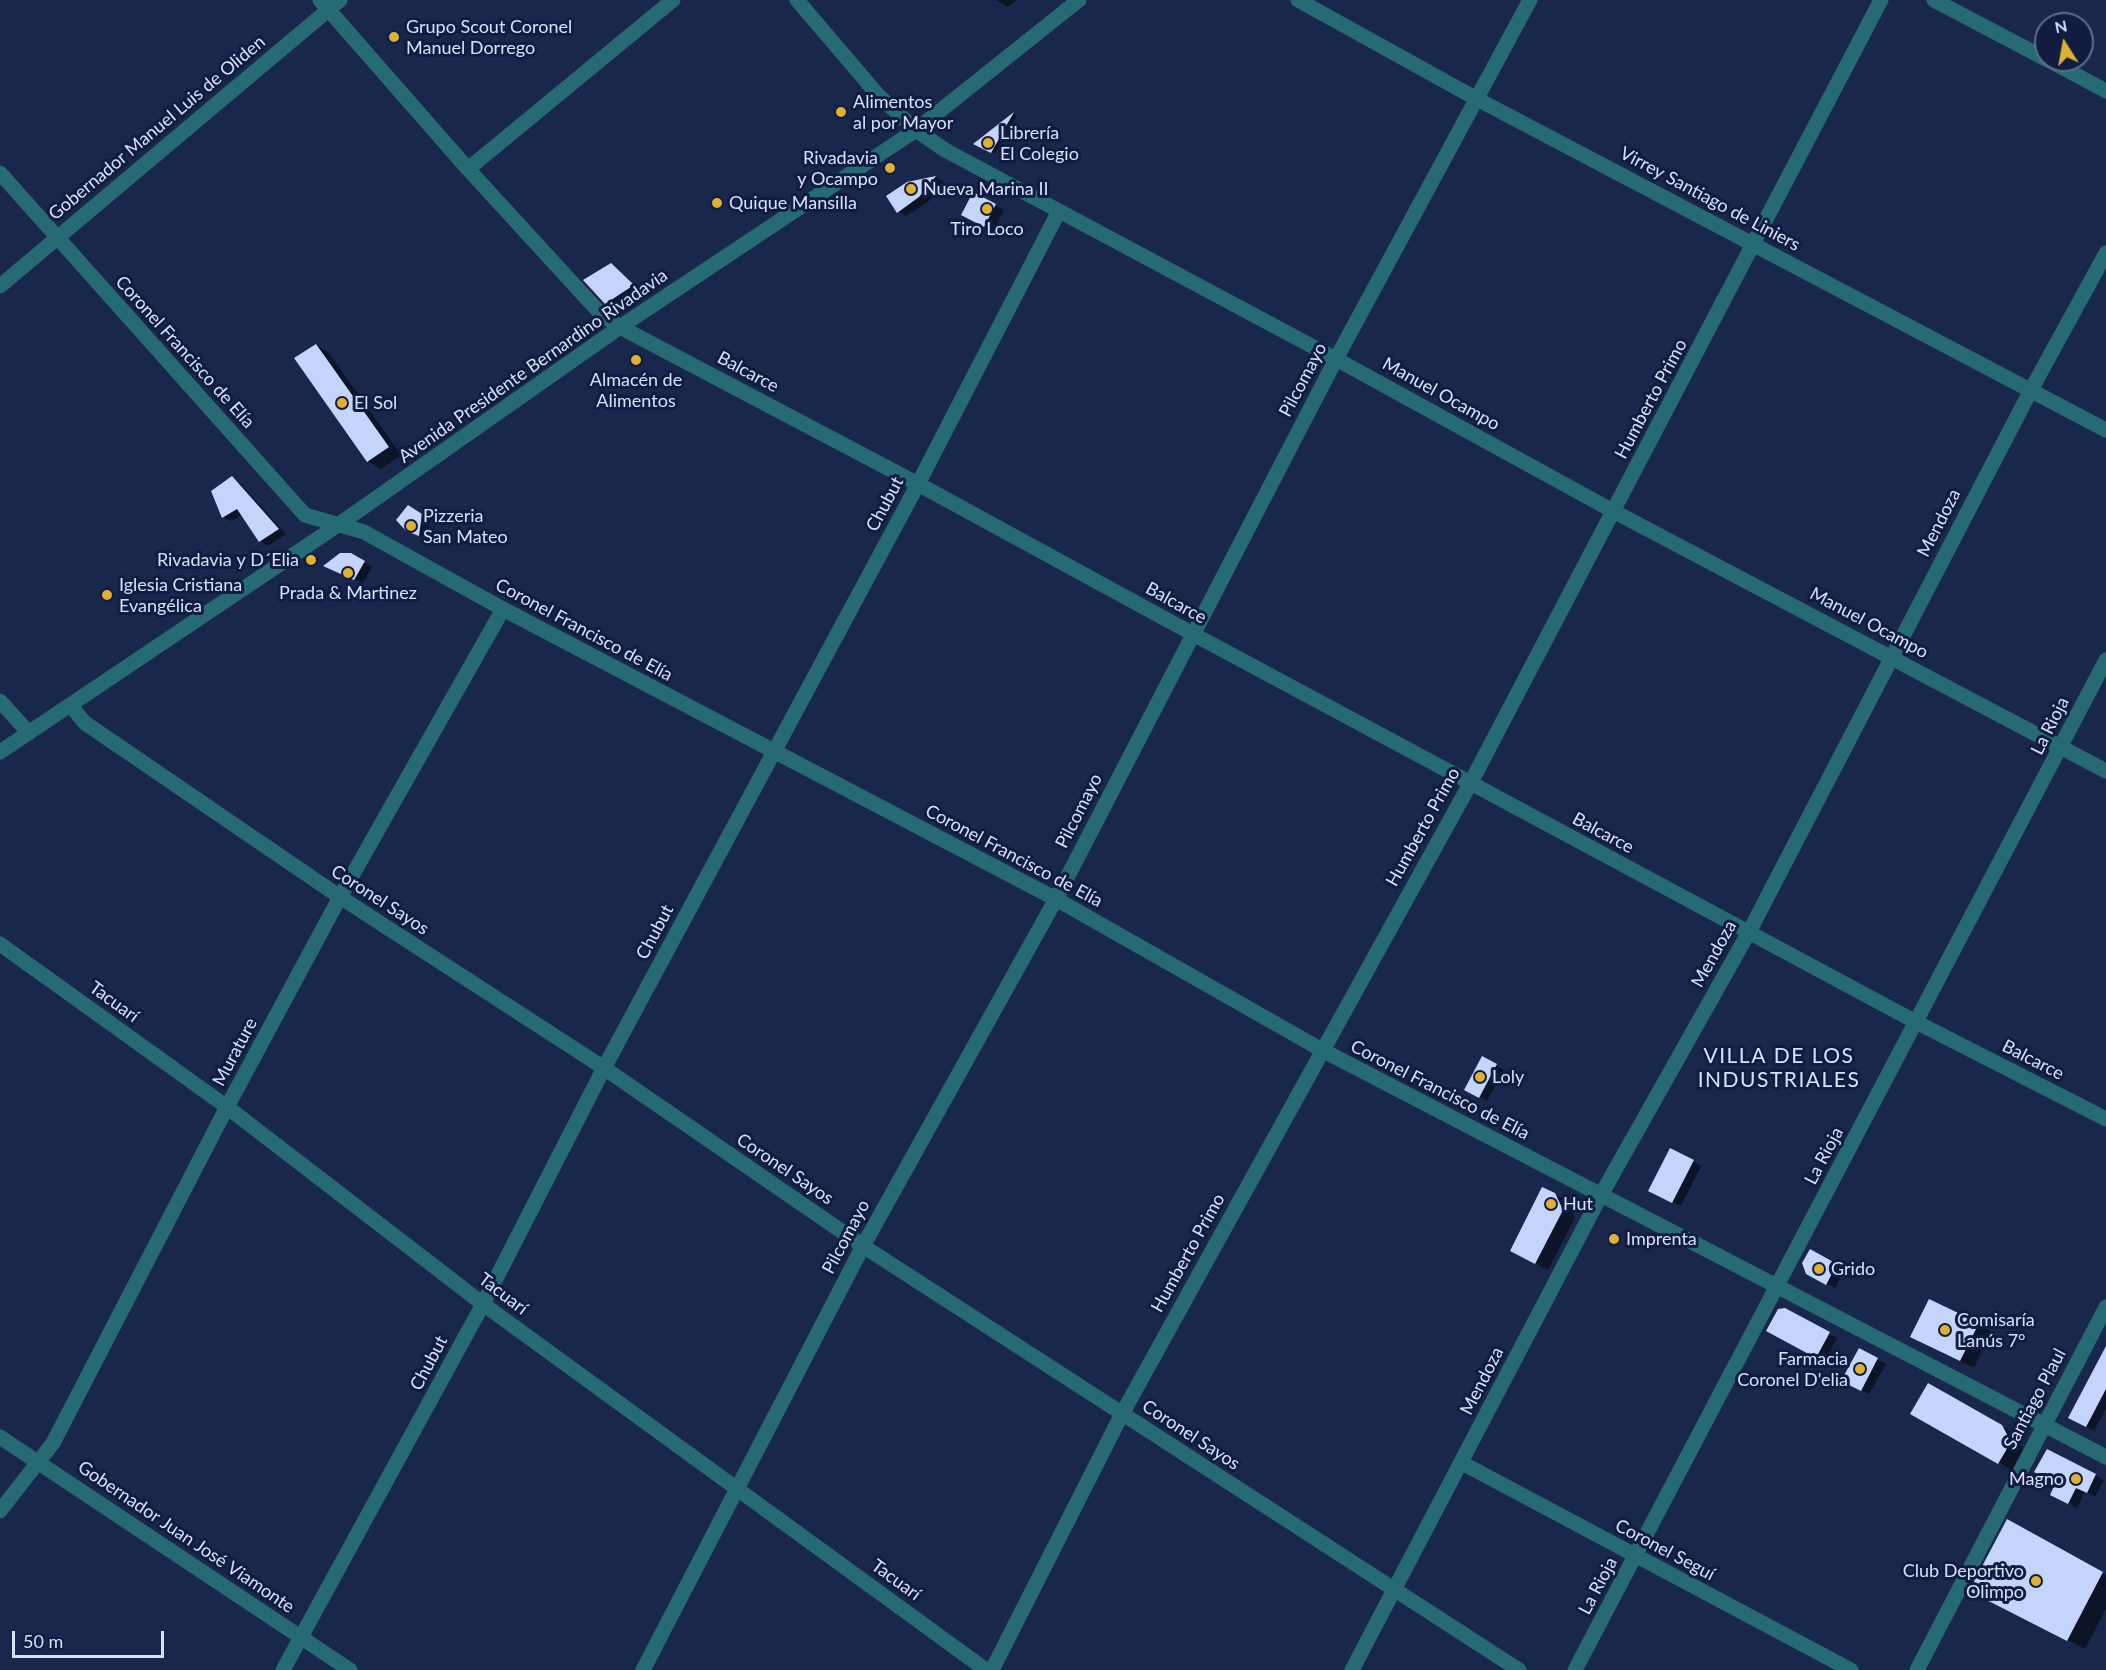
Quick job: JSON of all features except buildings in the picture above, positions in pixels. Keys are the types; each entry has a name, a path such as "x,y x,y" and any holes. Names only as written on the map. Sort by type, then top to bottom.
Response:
{"street":[{"path":"468,169 673,0"},
{"name":"Manuel Ocampo","path":"797,0 878,95 916,130 945,150 1336,359 1613,511 2106,771"},
{"name":"Avenida Presidente Bernardino Rivadavia","path":"0,752 338,525 621,327 916,130 1079,0"},
{"name":"Virrey Santiago de Liniers","path":"1298,0 1477,99 2106,430"},
{"name":"Pilcomayo","path":"643,1670 863,1246 1056,898 1336,359 1530,0"},
{"name":"Humberto Primo","path":"992,1670 1122,1414 1470,784 1881,0"},
{"path":"1934,0 2034,53"},
{"name":"Balcarce","path":"330,3 468,169 600,313 621,327 918,484 1470,784 1916,1022 2106,1119"},
{"name":"Gobernador Manuel Luis de Oliden","path":"0,286 330,3"},
{"path":"2070,72 2106,91"},
{"name":"Coronel Francisco de Elía","path":"0,173 305,515 364,532 503,609 1056,898 1322,1050 1779,1285 2106,1457"},
{"name":"Chubut","path":"283,1670 483,1304 604,1068 918,484 1059,211"},
{"name":"Mendoza","path":"1352,1670 1601,1195 1749,932 2031,390 2106,253"},
{"name":"Murature","path":"0,1511 40,1463 53,1443 227,1107 340,897 503,609"},
{"name":"La Rioja","path":"1575,1670 2106,660"},
{"path":"0,701 29,733"},
{"name":"Coronel Sayos","path":"70,705 85,723 340,897 604,1068 863,1246 1519,1670"},
{"name":"Tacuarí","path":"0,944 227,1107 483,1304 986,1670"},
{"name":"Santiago Plaul","path":"1917,1670 2106,1307"},
{"name":"Gobernador Juan José Viamonte","path":"0,1437 350,1670"},
{"name":"Coronel Seguí","path":"1462,1463 1851,1670"}],"place":[{"name":"Grupo Scout Coronel Manuel Dorrego","path":"394,37"},
{"name":"Alimentos al por Mayor","path":"841,112"},
{"name":"Librería El Colegio","path":"988,143"},
{"name":"Rivadavia y Ocampo","path":"890,168"},
{"name":"Nueva Marina II","path":"911,189"},
{"name":"Quique Mansilla","path":"717,203"},
{"name":"Tiro Loco","path":"987,209"},
{"name":"Almacén de Alimentos","path":"636,360"},
{"name":"El Sol","path":"342,403"},
{"name":"Pizzeria San Mateo","path":"411,526"},
{"name":"Rivadavia y D´Elia","path":"311,560"},
{"name":"Prada & Martinez","path":"348,573"},
{"name":"Iglesia Cristiana Evangélica","path":"107,595"},
{"name":"Loly","path":"1480,1077"},
{"name":"Hut","path":"1551,1204"},
{"name":"Imprenta","path":"1614,1239"},
{"name":"Grido","path":"1819,1269"},
{"name":"Comisaría Lanús 7°","path":"1945,1330"},
{"name":"Farmacia Coronel D'elia","path":"1860,1369"},
{"name":"Magno","path":"2076,1479"},
{"name":"Club Deportivo Olimpo","path":"2036,1581"}],"district":[{"name":"VILLA DE LOS INDUSTRIALES","path":"1779,1068"}]}
